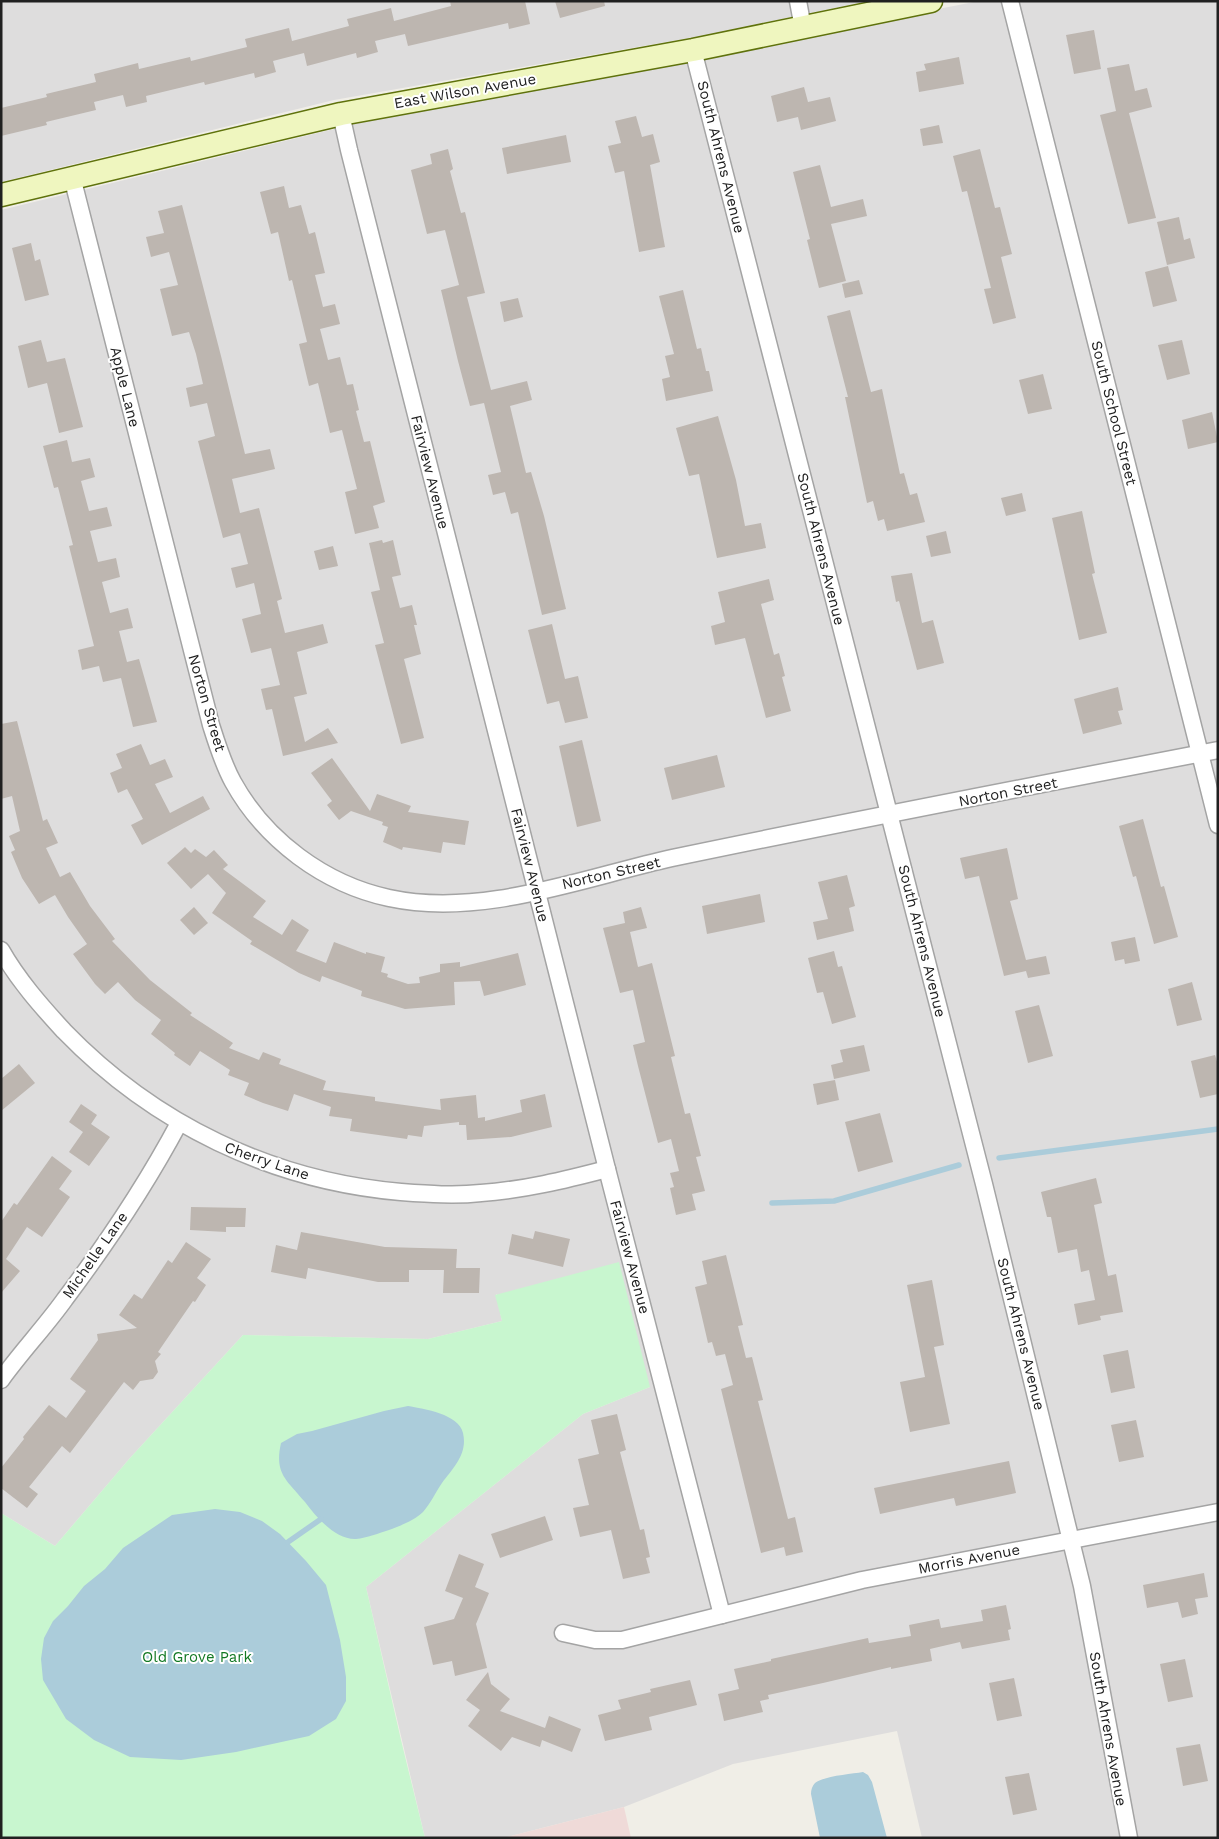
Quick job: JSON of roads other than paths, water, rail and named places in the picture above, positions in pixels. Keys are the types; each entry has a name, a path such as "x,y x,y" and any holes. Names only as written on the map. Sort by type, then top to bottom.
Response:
{"street":[{"path":"798,1 803,28"},
{"name":"East Wilson Avenue","path":"1,195 342,114 693,50 931,1"},
{"name":"South School Street","path":"1010,1 1218,825"},
{"name":"South Ahrens Avenue","path":"693,50 982,1175 1082,1586 1129,1838"},
{"name":"Fairview Avenue","path":"342,114 351,160 536,891 722,1615"},
{"name":"Apple Lane","path":"72,177 178,598"},
{"name":"Norton Street","path":"178,598 218,750 233,782 251,808 268,829 310,865 340,881 365,891 387,898 412,902 457,904 489,902 670,859 1218,750"},
{"name":"Cherry Lane","path":"1,950 50,1016 83,1050 135,1094 179,1123 256,1160 338,1183 382,1190 430,1194 480,1193 533,1186 607,1170"},
{"name":"Michelle Lane","path":"4,1369 64,1300 115,1229 179,1123"},
{"name":"Morris Avenue","path":"563,1633 595,1640 622,1640 862,1580 1218,1512"}],"water":[{"path":"408,1406 448,1417 460,1427 464,1441 461,1454 455,1466 426,1509 416,1518 364,1538 356,1539 341,1536 321,1521 284,1476 279,1462 281,1443 297,1434"},
{"path":"215,1509 240,1512 262,1521 280,1534 326,1585 340,1640 346,1677 346,1701 336,1719 309,1736 236,1752 181,1760 130,1757 94,1740 66,1719 43,1680 41,1659 44,1638 53,1621 84,1586 105,1569 123,1548 172,1515"},
{"path":"863,1772 868,1775 872,1782 887,1838 820,1838 811,1794 813,1785 825,1779"}],"waterway":[{"path":"999,1158 1218,1129"},
{"path":"772,1203 834,1201 959,1165"},
{"path":"288,1542 321,1519"}],"park label":[{"name":"Old Grove Park","path":"197,1657"}]}
